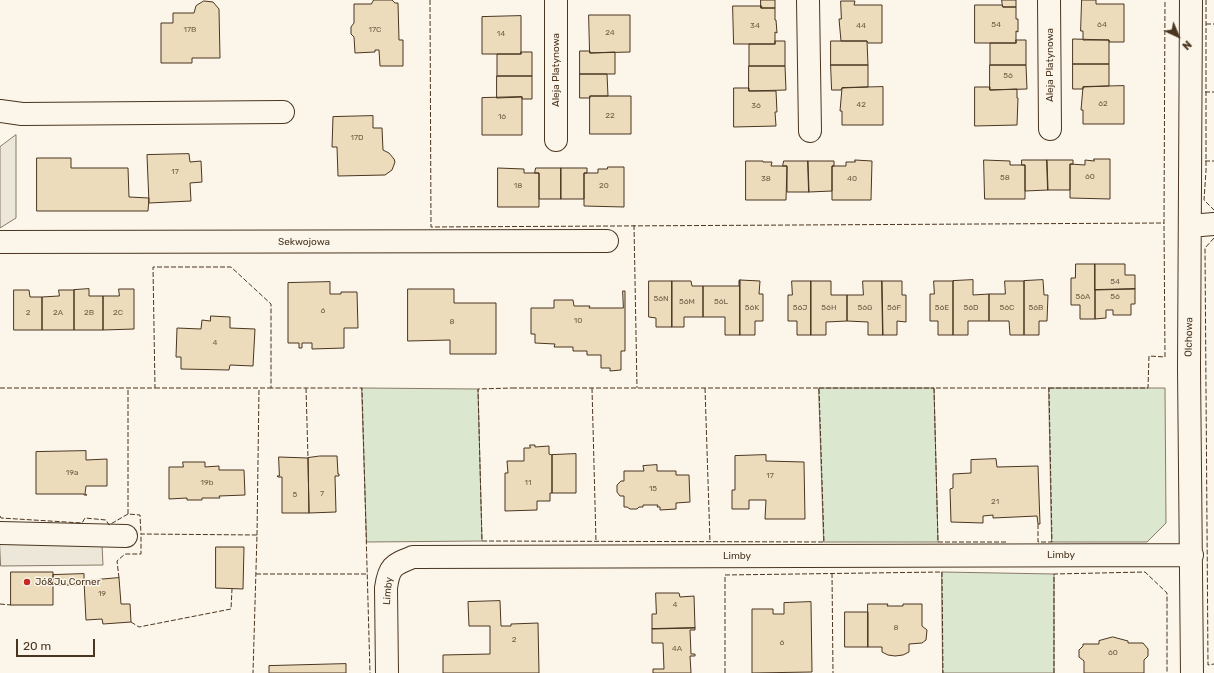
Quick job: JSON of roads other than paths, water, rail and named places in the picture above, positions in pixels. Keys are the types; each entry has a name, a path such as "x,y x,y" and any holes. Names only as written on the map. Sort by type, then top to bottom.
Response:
{"street":[{"name":"Aleja Platynowa","path":"556,0 556,140"},
{"path":"808,0 810,131"},
{"name":"Aleja Platynowa","path":"1049,0 1050,129"},
{"name":"Olchowa","path":"1191,0 1189,378 1192,673"},
{"path":"0,111 22,114 283,112"},
{"path":"1190,226 1214,224"},
{"name":"Sekwojowa","path":"0,242 607,241"},
{"path":"0,533 126,536"},
{"name":"Limby","path":"387,673 386,588 388,576 392,568 398,562 413,557 1192,555"}],"place":[{"name":"Jó&Ju Corner","path":"27,582"}]}
